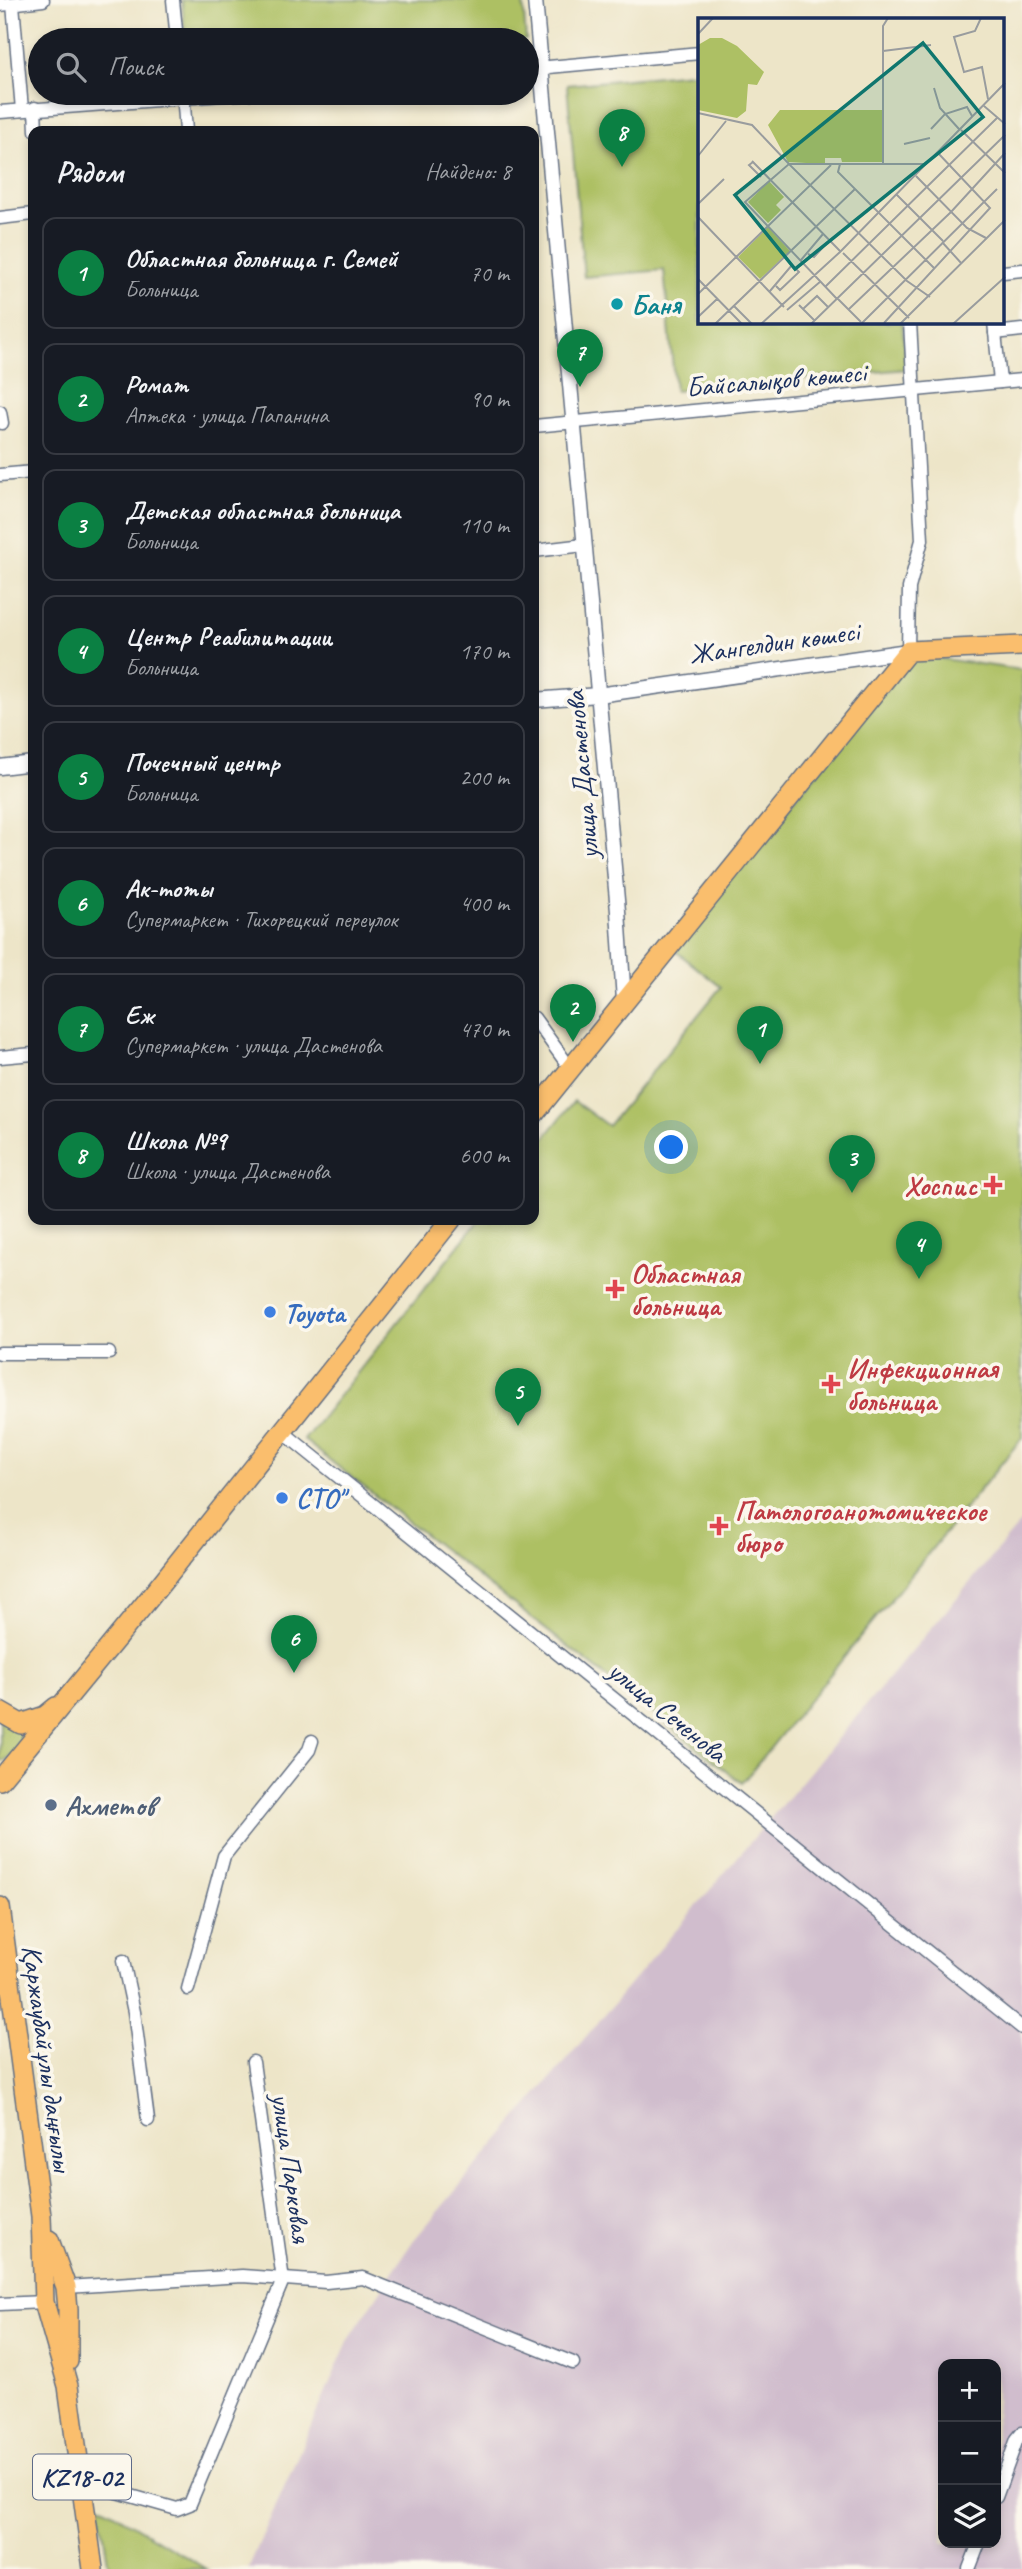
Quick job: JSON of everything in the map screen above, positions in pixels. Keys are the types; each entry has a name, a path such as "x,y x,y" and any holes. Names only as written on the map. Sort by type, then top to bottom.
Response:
{"highway":[{"name":"Жангелдин көшесі","path":"908,651 1022,646"},
{"path":"539,1108 908,651"},
{"path":"0,1780 80,1685 447,1225"},
{"path":"0,1712 21,1724 45,1716 80,1685"},
{"path":"0,1793 17,1760"},
{"name":"Қаржаубайұлы даңғылы","path":"0,1907 4,1963 41,2216 57,2279 68,2309 68,2386"},
{"name":"Қаржаубайұлы даңғылы","path":"57,2279 46,2306 68,2386 93,2569"},
{"path":"46,2306 68,2309"}],"street":[{"path":"34,126 28,109 7,4 43,0"},
{"path":"173,0 176,28"},
{"name":"улица Дастенова","path":"535,0 535,28"},
{"path":"539,69 698,53"},
{"path":"0,112 76,105"},
{"path":"184,105 186,126"},
{"name":"улица Дастенова","path":"538,105 584,545 624,1001"},
{"path":"0,218 28,215"},
{"path":"1004,272 1022,270"},
{"path":"908,651 909,588 922,540 910,324"},
{"path":"1000,382 995,327 1022,330"},
{"name":"Байсалықов көшесі","path":"539,426 1022,380"},
{"path":"0,475 28,472"},
{"path":"539,550 584,545"},
{"name":"Жангелдин көшесі","path":"539,700 598,695 908,651"},
{"path":"0,767 28,764"},
{"path":"539,1025 570,1068"},
{"path":"0,1058 28,1055"},
{"path":"0,1353 109,1353"},
{"name":"улица Сеченова","path":"283,1432 1022,2028"},
{"path":"188,1989 224,1856 309,1750 312,1741"},
{"path":"122,1961 134,2012 148,2120"},
{"name":"улица Парковая","path":"253,2062 283,2280"},
{"path":"57,2279 242,2276 326,2282 363,2278 573,2363"},
{"path":"82,2482 177,2509 190,2504 283,2280"},
{"path":"0,2304 46,2306"},
{"path":"1000,2485 1017,2439 1022,2433"},
{"path":"969,2569 977,2548"}],"shaded area":[{"path":"1022,1521 1022,2569 248,2569 349,2339 413,2241"}],"green space":[{"path":"182,0 523,0 525,28 184,28"},
{"path":"698,72 698,324 902,324 906,369 675,391 664,270 584,277 567,85"},
{"path":"936,658 1022,670 1022,1438 742,1783 304,1440 475,1225 539,1225 539,1145 574,1101 608,1126 721,987 672,948 910,660"},
{"path":"0,1719 46,1727 3,1762 0,1759"},
{"path":"99,2504 206,2569 109,2569"}],"place":[{"name":"Школа №9","path":"622,167"},
{"name":"Баня","path":"617,304"},
{"name":"Еж","path":"580,387"},
{"name":"Ромат","path":"573,1042"},
{"name":"Областная больница г. Семей","path":"760,1064"},
{"name":"Хоспис","path":"993,1185"},
{"name":"Детская областная больница","path":"852,1193"},
{"name":"Центр Реабилитации","path":"919,1279"},
{"name":"Областная больница","path":"615,1289"},
{"name":"Toyota","path":"270,1312"},
{"name":"Инфекционная больница","path":"831,1384"},
{"name":"Почечный центр","path":"518,1426"},
{"name":"СТО\"","path":"282,1498"},
{"name":"Патологоанотомическое бюро","path":"719,1526"},
{"name":"Ак-тоты","path":"294,1673"},
{"name":"Ахметов","path":"51,1805"}]}
